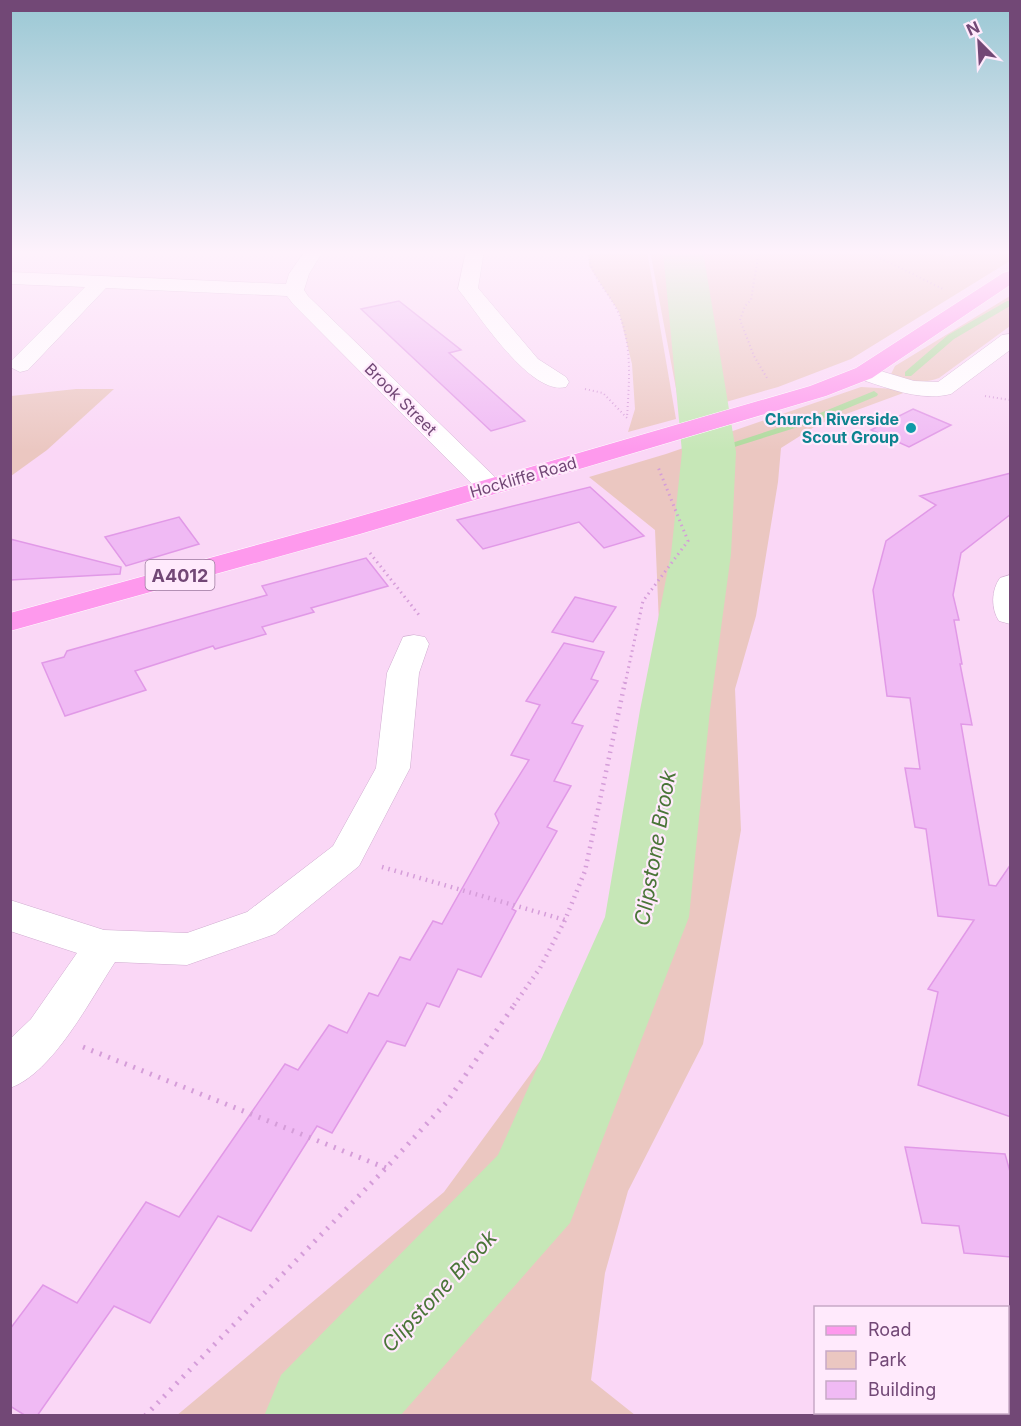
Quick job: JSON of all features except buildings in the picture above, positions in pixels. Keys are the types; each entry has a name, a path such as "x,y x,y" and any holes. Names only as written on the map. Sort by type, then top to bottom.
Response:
{"main road":[{"name":"Hockliffe Road","path":"10,622 490,487 818,391 864,373 949,318"}],"street":[{"path":"20,366 66,318"},
{"name":"Brook Street","path":"318,318 490,487"},
{"path":"492,318 530,364 558,382"},
{"path":"864,373 912,388 943,389 1011,340"},
{"path":"1011,584 1008,606 1011,615"},
{"path":"10,915 104,946 187,949 261,924 346,856 393,768 403,673 414,644"},
{"path":"10,1069 46,1032 104,946"}],"path":[{"path":"144,1416 386,1168 446,1103 540,968 565,920 585,872 643,601 688,541 654,459 622,433 627,418 630,364 619,318"},
{"path":"741,318 754,356 770,384"},
{"path":"558,382 603,393 627,418"},
{"path":"364,546 434,633 414,644"},
{"path":"346,856 565,920"},
{"path":"46,1032 386,1168"}],"shaded area":[{"path":"10,318 1010,318 1010,1415 11,1415"}],"green space":[{"path":"620,318 658,318 676,419 628,432 635,409 632,364"},
{"path":"663,318 918,318 851,359 778,387 681,415"},
{"path":"975,318 1010,318 1010,326 939,378 909,380 891,374 895,366"},
{"path":"861,387 896,389 906,392 819,424 781,448 778,482 756,616 735,689 741,830 703,1044 628,1191 605,1273 591,1380 635,1415 176,1416 444,1192 582,1004 631,835 659,624 655,530 589,477 666,454"},
{"path":"76,389 114,389 47,450 11,476 11,396"}],"waterway":[{"name":"Clipstone Brook","path":"322,1416 534,1189 647,917 675,710 701,554 709,452 692,318"},
{"path":"908,374 951,337 985,318"},
{"path":"709,452 811,420 874,394"}],"place":[{"name":"Church Riverside Scout Group","path":"911,428"}]}
